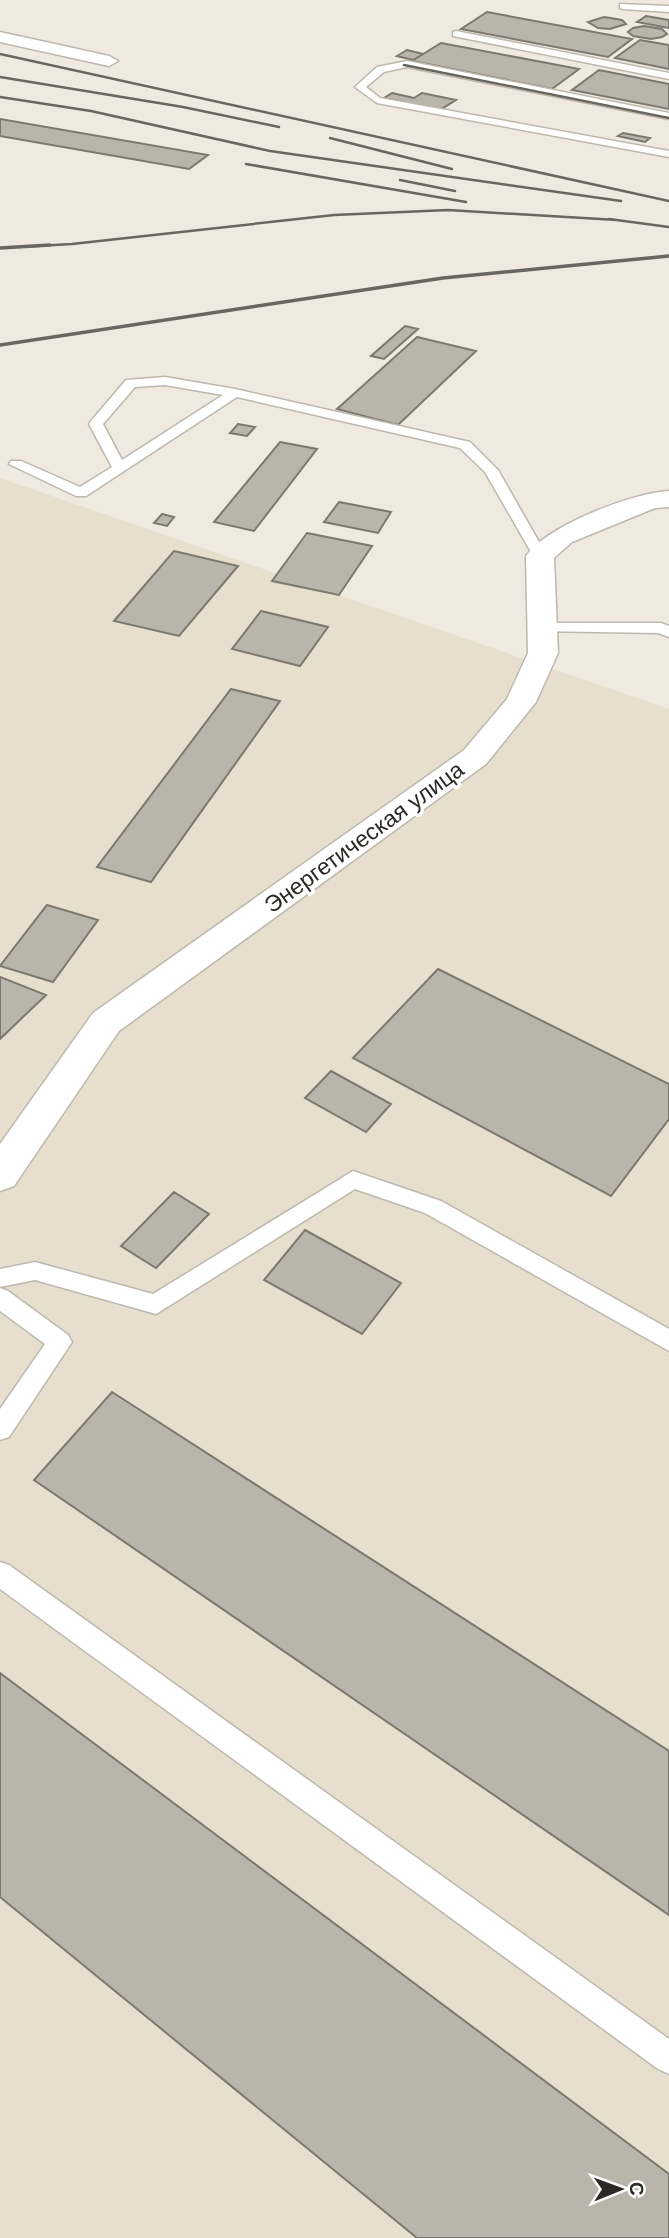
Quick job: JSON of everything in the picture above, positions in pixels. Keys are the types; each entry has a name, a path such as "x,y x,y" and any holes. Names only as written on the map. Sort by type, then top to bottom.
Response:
{"street":[{"path":"0,37 109,61"},
{"path":"540,556 562,536 651,500 669,499"},
{"name":"Энергетическая улица","path":"0,1175 106,1022 475,757 521,702 543,653 540,556"}],"lane":[{"path":"623,6 669,9"},
{"path":"456,34 669,76"},
{"path":"669,116 407,64 387,65 369,75 360,87 377,100 635,150 669,154"},
{"path":"119,467 96,424 131,383 165,381 235,393 465,445 491,470 540,556"},
{"path":"16,464 81,493 235,393"},
{"path":"541,628 662,628 669,632"},
{"path":"0,1278 35,1271 156,1304 354,1180 433,1207 669,1341"},
{"path":"0,1298 60,1342 0,1429"},
{"path":"0,1574 669,2058"}],"shaded area":[{"path":"0,478 669,709 669,2238 0,2238"}],"building":[{"path":"487,12 632,39 608,57 461,29"},
{"path":"646,16 669,20 669,28 637,22"},
{"path":"604,17 622,20 626,24 610,29 598,28 588,22"},
{"path":"644,26 662,29 667,34 651,39 633,36 628,32"},
{"path":"640,40 669,45 669,69 615,58"},
{"path":"441,43 579,69 552,89 412,61"},
{"path":"407,50 423,54 413,60 397,56"},
{"path":"599,70 669,84 669,109 572,90"},
{"path":"392,93 414,98 422,93 456,100 440,110 384,98"},
{"path":"0,119 208,155 189,169 0,136"},
{"path":"623,133 650,138 645,142 618,136"},
{"path":"405,326 418,329 384,359 371,356"},
{"path":"417,337 476,351 398,425 337,409"},
{"path":"238,424 255,427 247,436 230,433"},
{"path":"280,442 317,449 254,531 214,522"},
{"path":"339,502 391,512 378,533 324,522"},
{"path":"162,514 174,517 167,526 154,523"},
{"path":"307,533 372,546 339,595 272,581"},
{"path":"174,551 238,566 179,636 114,621"},
{"path":"261,611 328,627 300,666 232,649"},
{"path":"231,689 280,701 151,882 97,867"},
{"path":"47,905 98,920 53,982 0,966"},
{"path":"438,969 669,1084 669,1119 611,1196 353,1058"},
{"path":"0,977 46,995 0,1039"},
{"path":"331,1071 391,1104 366,1132 305,1098"},
{"path":"174,1192 209,1214 156,1268 121,1246"},
{"path":"305,1230 401,1283 362,1334 264,1280"},
{"path":"112,1392 669,1751 669,1915 34,1480"},
{"path":"0,1673 669,2174 669,2238 417,2238 0,1897"}],"railway":[{"path":"0,54 669,201"},
{"path":"404,65 669,118"},
{"path":"0,77 183,107 279,127"},
{"path":"0,97 91,111 270,151 621,201"},
{"path":"330,138 452,169"},
{"path":"246,164 466,202"},
{"path":"400,180 455,191"},
{"path":"19,247 72,244 334,215 448,210 616,220"},
{"path":"609,219 616,220"},
{"path":"616,220 669,227"},
{"path":"0,248 50,245"},
{"path":"0,345 443,278 669,256"}]}
